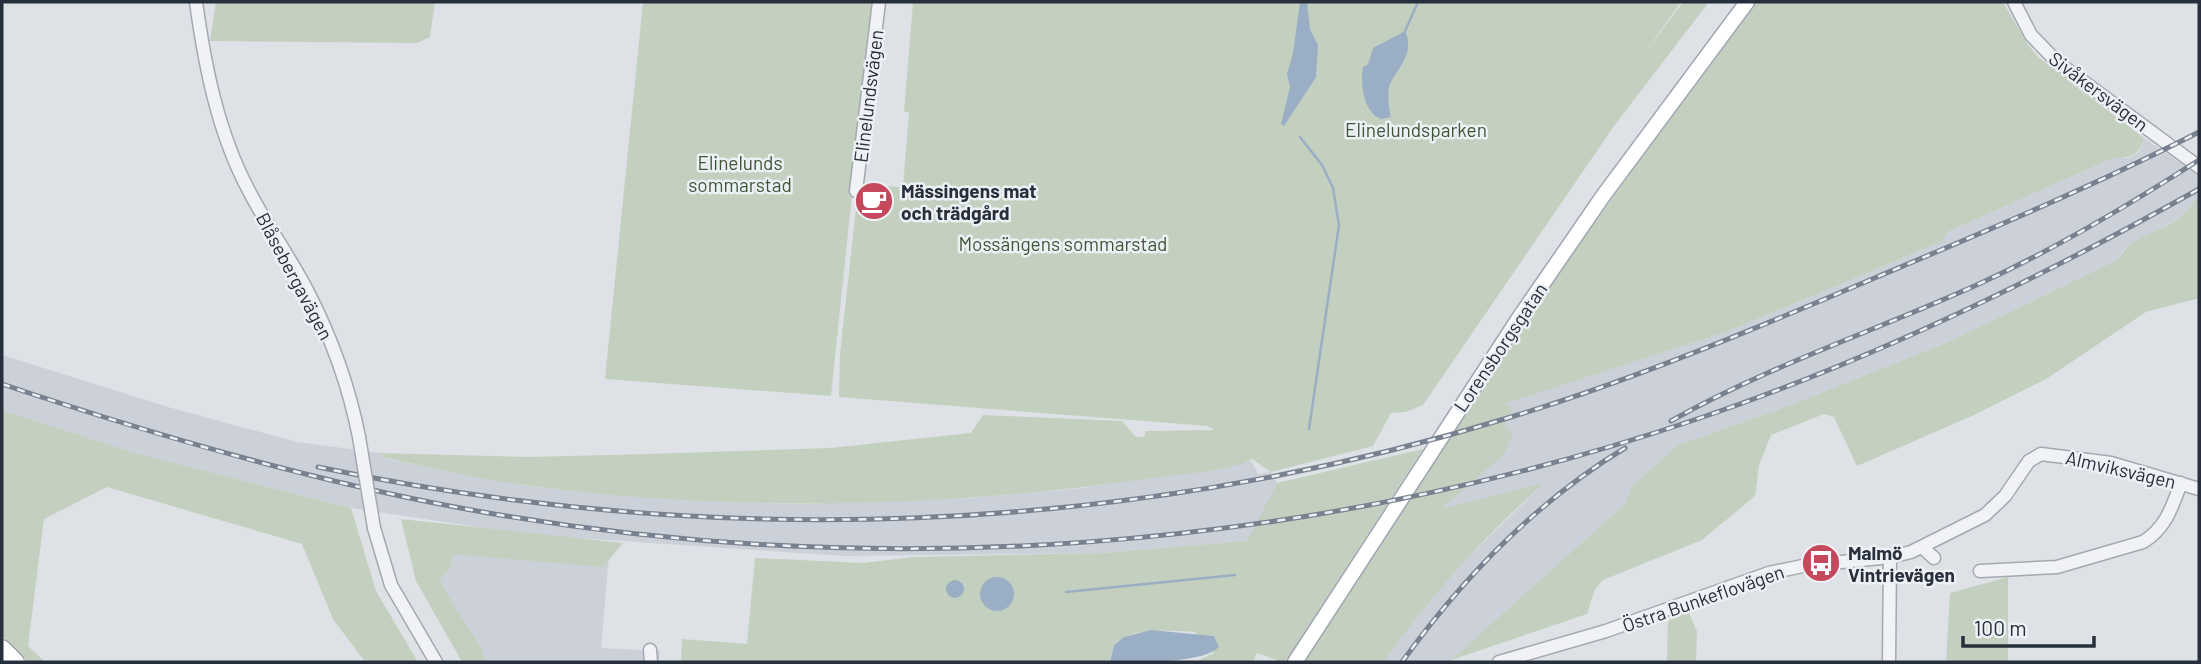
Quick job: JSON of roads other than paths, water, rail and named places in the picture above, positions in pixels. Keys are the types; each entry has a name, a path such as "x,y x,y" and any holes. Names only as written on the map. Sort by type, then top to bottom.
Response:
{"highway":[{"path":"2,649 15,662"}],"main road":[{"name":"Lorensborgsgatan","path":"1718,41 1741,2"},
{"name":"Lorensborgsgatan","path":"1295,662 1519,318 1603,196 1747,2"}],"street":[{"name":"Blåsebergavägen","path":"196,2 209,79 225,137 248,191 308,292 346,379 374,528 391,585 436,662"},
{"name":"Elinelundsvägen","path":"856,191 879,2"},
{"name":"Sivåkersvägen","path":"2014,2 2031,35 2057,62 2199,167"},
{"name":"Almviksvägen","path":"2041,454 2111,463 2199,489"},
{"name":"Östra Bunkeflovägen","path":"1499,662 1606,631 1769,573 1812,564 1890,557 1922,547 1984,515 2005,496 2029,461 2041,454"},
{"path":"1980,571 2057,566 2143,542 2154,536 2168,518 2181,483"},
{"path":"1922,547 1934,558"},
{"path":"1889,662 1890,557"},
{"name":"Blåsebergavägen","path":"417,629 443,662"}],"water":[{"path":"1300,2 1307,2 1310,29 1318,45 1316,77 1284,126 1281,124 1290,87 1287,74 1293,53"},
{"path":"1405,31 1408,39 1407,53 1389,87 1391,117 1381,119 1370,110 1364,96 1363,67 1368,64 1373,48"},
{"path":"997,577 1009,582 1014,594 1009,606 997,611 985,606 980,594 985,582"},
{"path":"955,580 963,585 964,589 959,597 955,598 947,593 946,589 951,581"},
{"path":"1151,630 1214,636 1219,647 1199,657 1152,662 1110,662 1114,645 1124,637"}],"waterway":[{"path":"1405,31 1418,2"},
{"path":"1300,137 1322,165 1333,188 1339,225 1309,429"},
{"path":"1066,592 1235,575"}],"railway":[{"path":"318,467 467,494 617,511 767,519 917,518 1067,507 1217,487 1365,457 1511,417 1604,386 1741,334 1959,243 2199,132"},
{"path":"1671,421 1747,382 2009,270 2092,225 2199,160"},
{"path":"2,384 232,455 348,484 466,509 620,532 776,545 932,548 1089,542 1244,525 1398,499 1551,463 1700,418 1829,370 1955,315 2078,254 2199,189"},
{"path":"1402,662 1450,601 1503,544 1561,492 1625,448"}],"place":[{"name":"Mässingens mat och trädgård","path":"874,201"},
{"name":"Malmö Vintrievägen","path":"1821,563"}],"park label":[{"name":"Elinelundsparken","path":"1416,129"},
{"name":"Elinelunds sommarstad","path":"740,173"},
{"name":"Mossängens sommarstad","path":"1063,243"}]}
